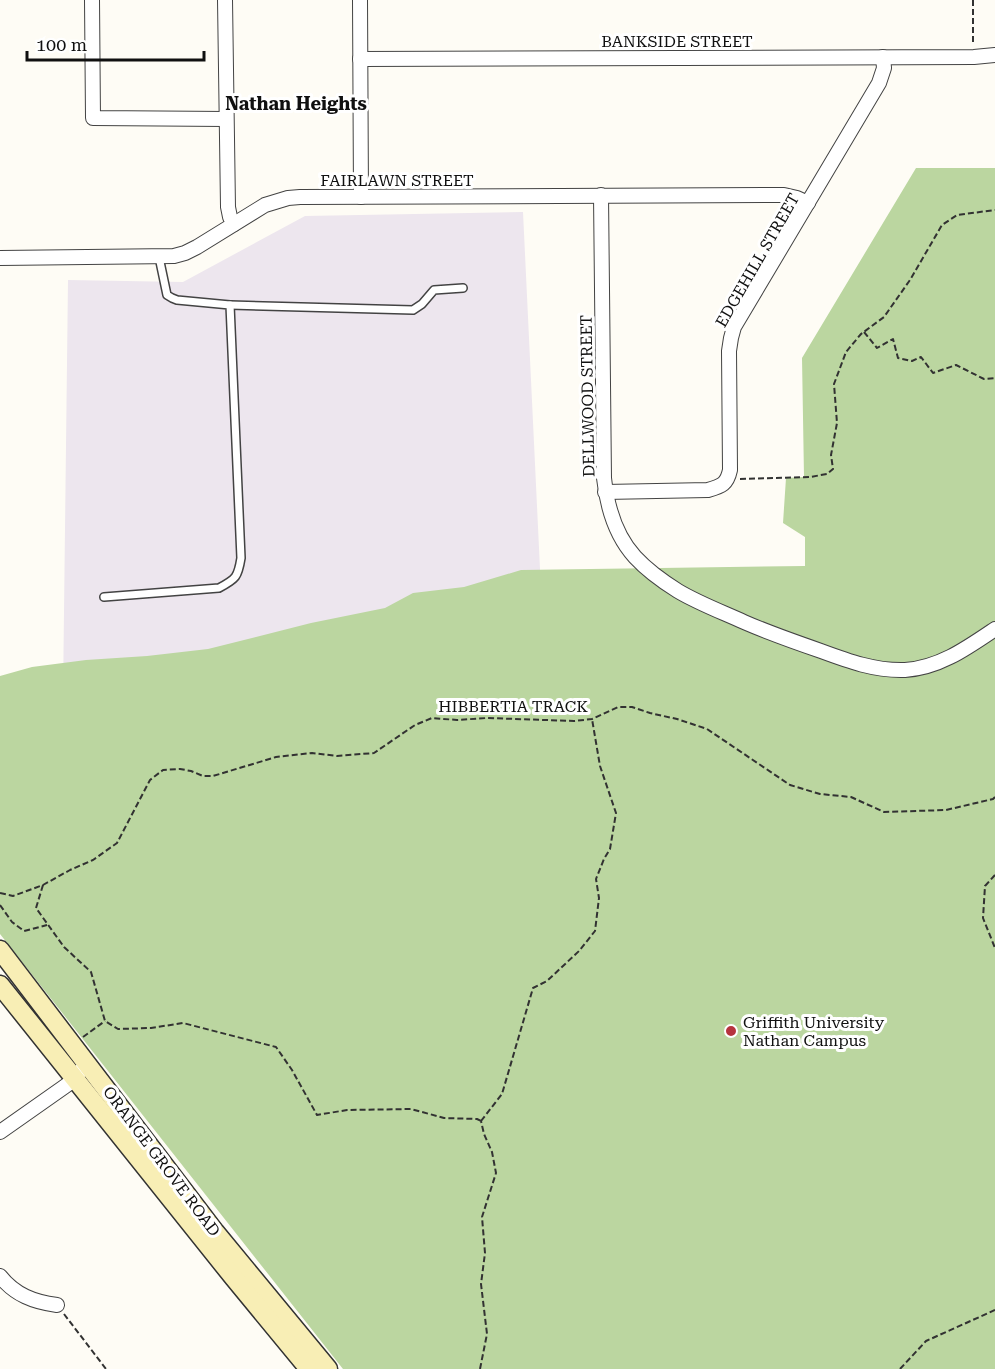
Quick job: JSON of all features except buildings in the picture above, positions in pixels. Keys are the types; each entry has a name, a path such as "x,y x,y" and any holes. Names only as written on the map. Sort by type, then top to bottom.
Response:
{"main road":[{"name":"ORANGE GROVE ROAD","path":"0,950 215,1232 328,1369"},
{"name":"ORANGE GROVE ROAD","path":"0,985 309,1369"}],"street":[{"path":"92,0 93,118 226,118"},
{"path":"225,0 228,207 234,224"},
{"path":"360,0 361,197"},
{"name":"BANKSIDE STREET","path":"360,59 974,57 995,55"},
{"name":"EDGEHILL STREET","path":"728,480 730,470 729,351 734,327 879,83 884,68 883,57"},
{"name":"DELLWOOD STREET","path":"601,195 605,492 609,509 623,542 634,556 679,592 714,609 777,636 866,667 907,670 934,664 961,652 995,629"},
{"name":"FAIRLAWN STREET","path":"0,258 174,256 197,247 265,205 288,198 784,195 808,203"},
{"path":"605,492 708,490 720,487 728,480"},
{"path":"0,1132 75,1079 87,1062"},
{"path":"0,1276 21,1295 42,1303 57,1305"}],"lane":[{"path":"159,257 167,295 177,300 230,305 412,310 422,304 434,290 463,288"},
{"path":"104,597 219,588 230,583 239,574 241,558 230,305"}],"path":[{"path":"973,0 974,57"},
{"path":"728,480 810,477 827,474 833,469 831,455 837,423 834,384 846,352 864,332 884,317 910,280 942,225 957,215 995,210"},
{"path":"864,332 877,348 893,339 898,358 912,361 921,357 933,373 956,365 984,379 995,378"},
{"name":"HIBBERTIA TRACK","path":"0,893 13,896 43,885 93,860 117,843 150,780 163,770 180,769 203,776 213,776 276,757 312,753 337,756 374,753 415,725 432,718 574,721 592,719 618,707 632,707 707,729 790,785 820,794 851,797 884,812 946,810 994,799"},
{"path":"481,1121 502,1094 533,988 547,981 579,951 595,931 599,898 596,879 610,849 616,813 600,766 592,719"},
{"path":"995,875 985,886 983,918 995,948"},
{"path":"43,885 36,908 64,947 91,972 105,1021 118,1029 151,1028 183,1023 276,1047 317,1114 347,1110 411,1109 444,1118 481,1121"},
{"path":"0,904 12,922 24,931 48,925"},
{"path":"73,1044 105,1021"},
{"path":"480,1369 487,1334 481,1284 485,1253 482,1217 496,1173 492,1152 481,1121"},
{"path":"57,1305 106,1369"},
{"path":"900,1369 926,1341 995,1310"}],"shaded area":[{"path":"523,212 540,569 543,692 63,695 68,280 183,282 305,216"}],"green space":[{"path":"916,168 995,168 995,1369 343,1369 0,934 0,676 32,667 208,649 311,623 385,608 413,593 464,587 521,570 805,566 805,537 783,523 786,478 804,477 802,358"}],"place":[{"name":"Griffith University Nathan Campus","path":"731,1031"}],"district":[{"name":"Nathan Heights","path":"296,104"}]}
